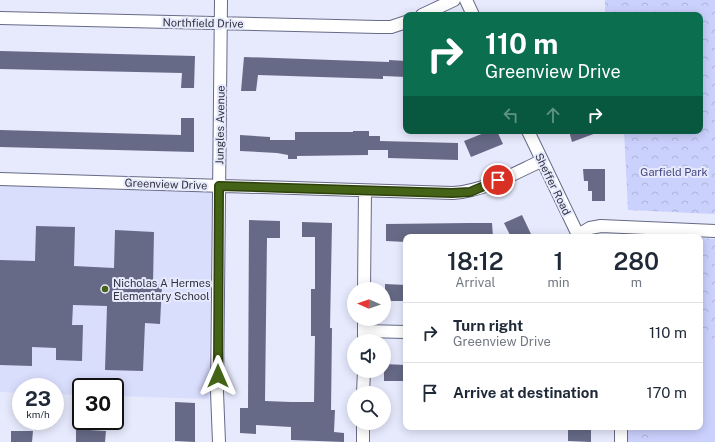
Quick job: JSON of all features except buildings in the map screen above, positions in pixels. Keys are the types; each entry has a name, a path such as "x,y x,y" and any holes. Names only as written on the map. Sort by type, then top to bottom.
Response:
{"street":[{"name":"Jungles Avenue","path":"219,442 221,0"},
{"path":"428,12 454,0"},
{"path":"466,0 472,12"},
{"name":"Northfield Drive","path":"0,18 378,28 391,27 403,23"},
{"name":"Sheffer Road","path":"529,134 577,234"},
{"name":"Greenview Drive","path":"0,179 365,191 470,192 542,161"},
{"path":"364,282 365,191"},
{"path":"581,234 590,228 601,226 715,231"},
{"path":"364,330 403,332"},
{"path":"363,430 363,442"},
{"path":"621,430 621,442"}],"shaded area":[{"name":"Nicholas A Hermes Elementary School","path":"0,182 212,191 209,399 124,396 124,378 72,378 72,395 64,394 64,378 12,378 12,393 0,392"}],"green space":[{"name":"Garfield Park","path":"605,0 715,0 715,214 628,210 624,134 703,134 703,12 605,12"},
{"path":"703,238 715,239 715,442 628,442 628,430 703,430"},
{"path":"703,339 715,340 715,441 651,442 651,430 703,430"}],"place":[{"name":"Nicholas A Hermes Elementary School","path":"105,289"}],"route":[{"path":"218,376 219,186 452,193 470,192 498,180"}]}
